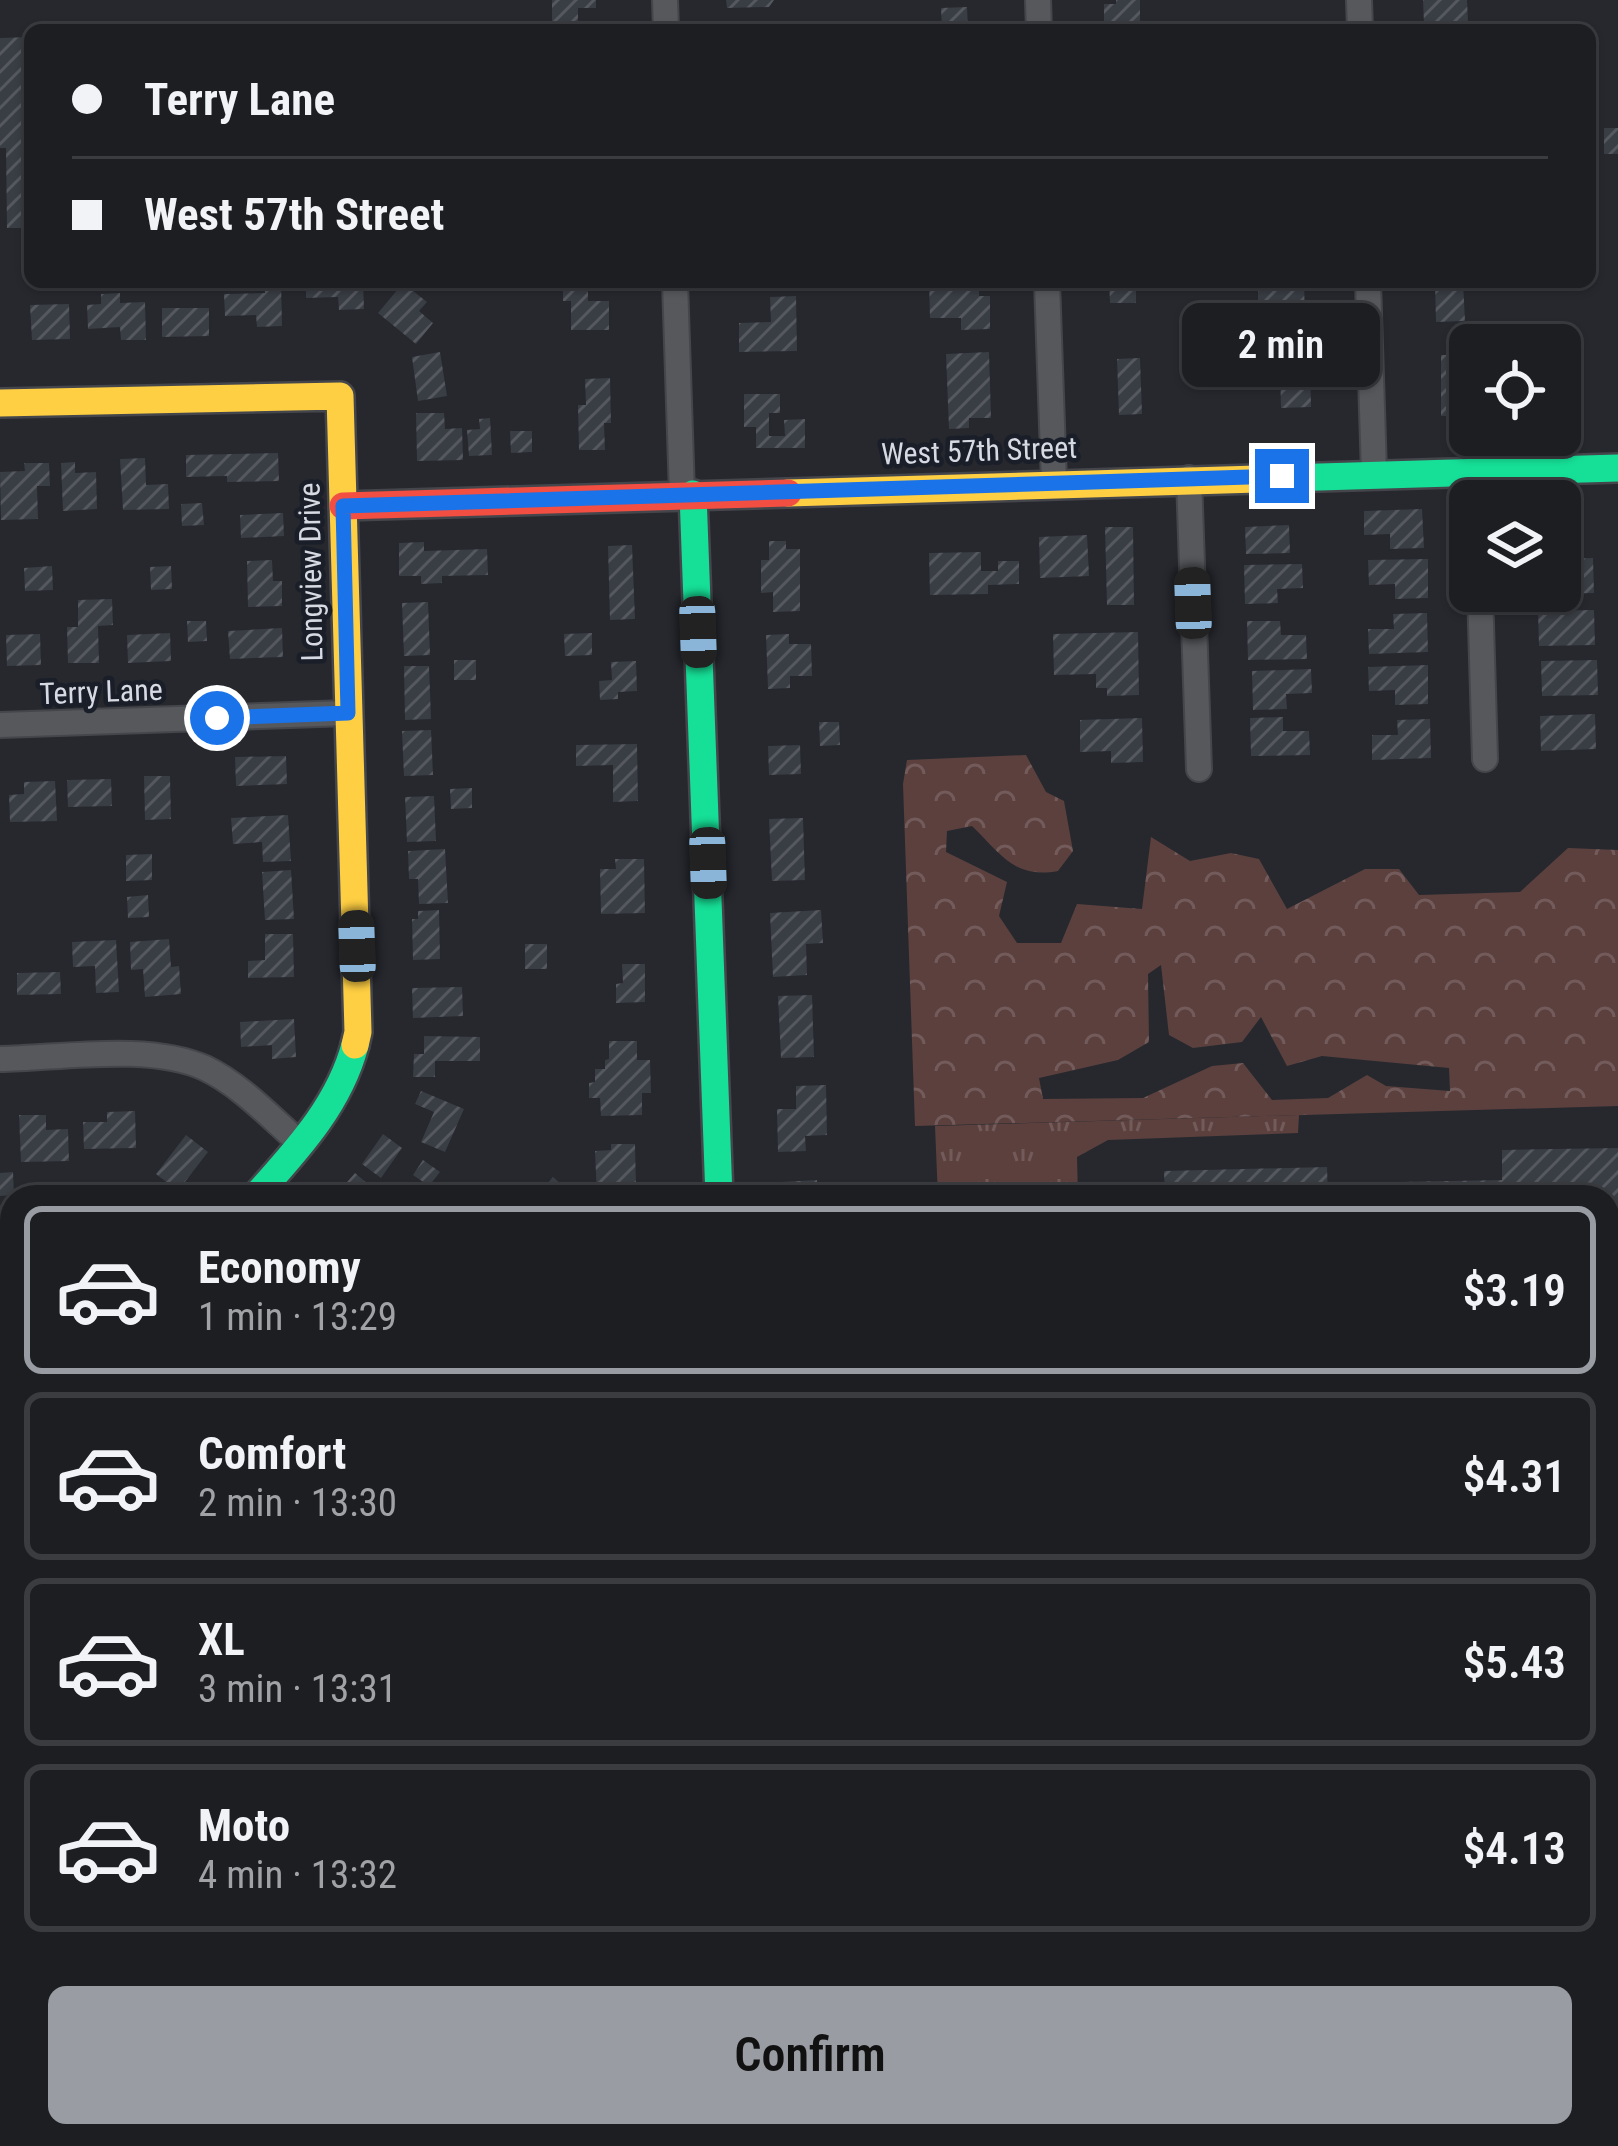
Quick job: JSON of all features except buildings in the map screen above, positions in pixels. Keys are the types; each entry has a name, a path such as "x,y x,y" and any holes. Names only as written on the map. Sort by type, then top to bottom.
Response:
{"street":[{"path":"675,288 718,1185"},
{"path":"1047,288 1054,482"},
{"path":"1368,288 1374,473"},
{"name":"Longview Drive","path":"0,404 340,396 358,1032 351,1066 336,1096 265,1185"},
{"name":"West 57th Street","path":"343,506 1618,468"},
{"path":"1477,472 1477,480"},
{"path":"1189,478 1199,770"},
{"path":"1481,612 1485,759"},
{"name":"Terry Lane","path":"0,725 348,713"},
{"path":"0,1059 149,1055 179,1059 232,1085 301,1144"}],"green space":[{"path":"1026,755 1046,792 1064,801 1073,851 1058,871 1019,868 972,826 947,831 946,852 1007,882 999,916 1017,943 1061,943 1077,904 1142,909 1151,837 1190,861 1231,853 1259,859 1287,909 1365,869 1399,869 1419,895 1520,892 1568,848 1618,850 1618,1106 915,1126 903,784 907,760","holes":["1161,965 1169,1035 1193,1048 1242,1042 1261,1017 1287,1066 1322,1056 1449,1068 1450,1091 1386,1086 1367,1075 1328,1098 1272,1100 1243,1063 1212,1066 1143,1098 1043,1099 1039,1078 1118,1060 1149,1042 1148,974"]},
{"path":"1299,1115 1298,1133 1108,1140 1077,1157 1078,1185 937,1185 935,1126"}],"traffic: fast":[{"path":"1257,479 1618,468"},
{"path":"693,494 719,1185"},
{"path":"265,1185 327,1108 355,1045"}],"traffic: slow":[{"path":"0,403 340,396 355,1045"},
{"path":"788,493 1257,479"}],"traffic: jam":[{"path":"343,506 788,493"}],"route":[{"path":"217,718 348,713 343,506 1282,476"}]}
